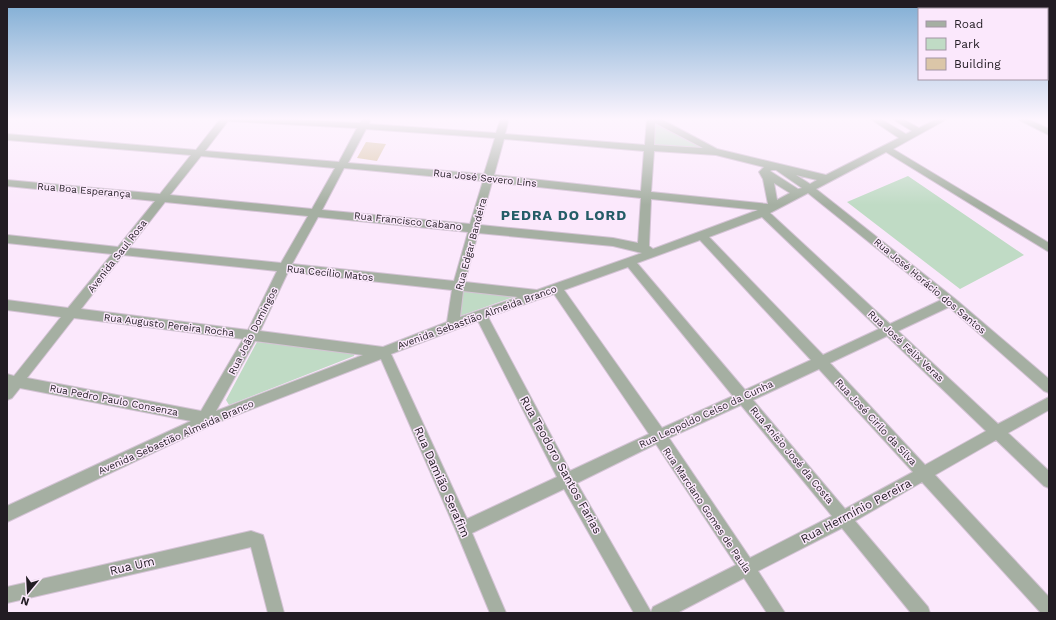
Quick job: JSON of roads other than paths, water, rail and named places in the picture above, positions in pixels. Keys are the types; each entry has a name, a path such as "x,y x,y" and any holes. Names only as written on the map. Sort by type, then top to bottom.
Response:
{"street":[{"name":"Rua José Severo Lins","path":"133,147 488,178 645,194 769,209"},
{"name":"Avenida Saul Rosa","path":"7,394 12,381 72,313 202,147"},
{"name":"Rua João Domingos","path":"208,418 252,335 284,269 353,147"},
{"name":"Rua Edgar Bandeira","path":"453,325 458,286 498,147"},
{"path":"635,147 716,152 827,179"},
{"path":"706,147 716,152"},
{"path":"647,251 645,194 648,148"},
{"path":"885,148 1049,248"},
{"name":"Avenida Sebastião Almeida Branco","path":"7,514 208,418 453,325 630,262 647,251 702,236 769,209 885,148"},
{"path":"749,160 797,194"},
{"path":"769,209 770,198 767,174 765,171 766,168 777,166"},
{"name":"Rua José Horácio dos Santos","path":"777,166 809,188 950,301 1049,387"},
{"name":"Rua Boa Esperança","path":"7,183 161,198"},
{"name":"Rua Francisco Cabano","path":"161,198 613,242 647,251"},
{"name":"Rua José Felix Veras","path":"769,209 888,329 1049,481"},
{"name":"Rua José Cirilo da Silva","path":"702,236 1049,608"},
{"name":"Rua Cecílio Matos","path":"7,239 284,269 538,294"},
{"name":"Rua Anísio José da Costa","path":"630,262 845,518 922,613"},
{"name":"Rua Marciano Gomes de Paula","path":"556,288 659,436 777,613"},
{"name":"Rua Leopoldo Celso da Cunha","path":"463,529 950,301"},
{"name":"Rua Augusto Pereira Rocha","path":"7,305 384,352"},
{"name":"Rua Teodoro Santos Farias","path":"481,316 567,480 643,613"},
{"name":"Rua Damião Serafim","path":"384,352 463,529 498,613"},
{"name":"Rua Pedro Paulo Consenza","path":"12,381 208,418"},
{"name":"Rua Hermínio Pereira","path":"659,613 845,518 1049,403"},
{"name":"Rua Um","path":"7,595 244,539 254,539 257,541 276,613"}],"district":[{"name":"PEDRA DO LORD","path":"564,215"}]}
